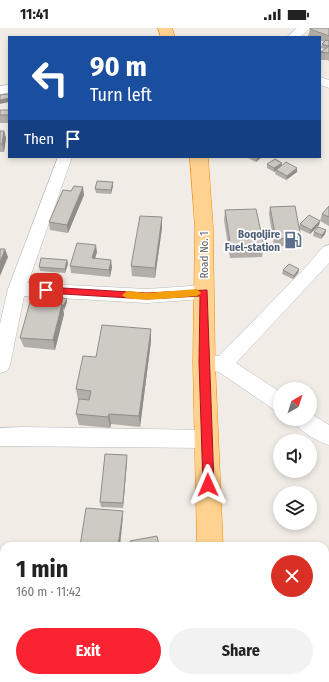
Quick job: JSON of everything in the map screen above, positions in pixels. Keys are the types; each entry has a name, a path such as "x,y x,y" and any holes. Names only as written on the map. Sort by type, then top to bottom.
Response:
{"highway":[{"name":"Road No. 1","path":"199,158 204,228 204,292 213,363 207,439 210,542"}],"street":[{"path":"294,36 304,28"},
{"path":"0,365 17,289 65,158"},
{"path":"273,399 213,363 263,320 310,274 329,251"},
{"path":"17,289 147,296 204,292"},
{"path":"314,426 329,436"},
{"path":"0,437 23,436 207,439"}],"building":[{"path":"329,28 329,36 310,29"},
{"path":"326,40 329,41 328,46 322,44"},
{"path":"329,46 329,53 321,52"},
{"path":"8,94 8,98 0,100 0,95"},
{"path":"0,110 8,110 8,115 0,115"},
{"path":"0,131 4,131 2,144 0,144"},
{"path":"275,159 282,163 274,168 267,164"},
{"path":"286,162 297,168 287,176 276,170"},
{"path":"97,181 113,182 111,190 95,189"},
{"path":"74,186 83,187 67,225 49,222 63,190 71,191"},
{"path":"295,206 301,238 276,239 270,207"},
{"path":"329,206 329,217 322,214"},
{"path":"256,209 264,246 231,248 225,210"},
{"path":"309,215 320,221 311,230 300,224"},
{"path":"140,216 162,217 155,268 131,266"},
{"path":"318,227 326,230 322,235 314,232"},
{"path":"77,243 96,245 92,258 111,260 109,270 70,266"},
{"path":"0,249 5,249 0,263"},
{"path":"41,258 67,260 65,269 39,267"},
{"path":"289,264 299,269 294,276 283,270"},
{"path":"48,294 67,299 63,306 62,304 44,301"},
{"path":"30,302 62,304 53,340 20,338"},
{"path":"102,325 151,329 139,416 109,414 108,417 76,414 79,399 89,400 91,391 76,389 83,356 96,357"},
{"path":"105,454 127,455 123,503 100,502"},
{"path":"86,508 123,511 119,542 81,542"},
{"path":"157,536 158,542 130,542"}],"slow traffic":[{"path":"127,295 147,296 197,293"}],"place":[{"name":"Boqoljire Fuel-station","path":"293,240"}],"route":[{"path":"46,290 147,296 204,292 204,362 208,485"}]}
